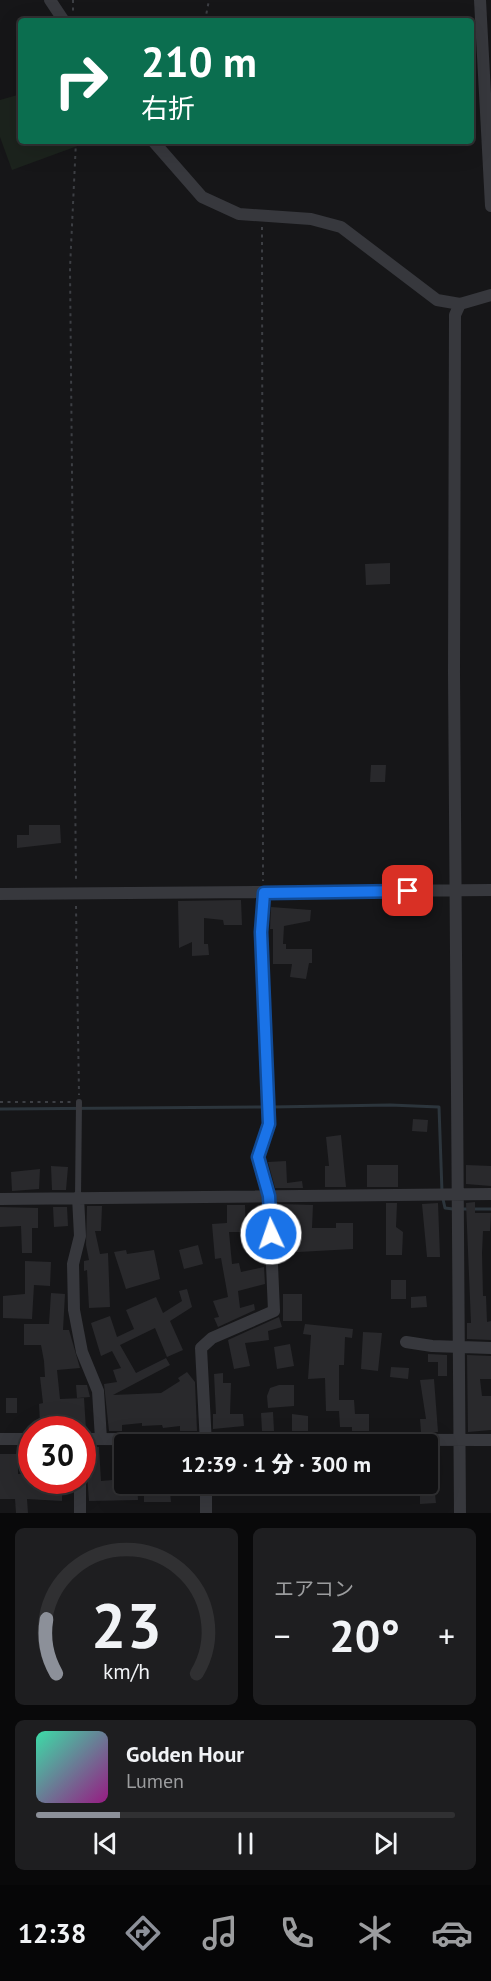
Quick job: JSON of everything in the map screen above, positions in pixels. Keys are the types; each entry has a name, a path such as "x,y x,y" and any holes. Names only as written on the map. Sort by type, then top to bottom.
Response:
{"street":[{"path":"50,0 62,18"},
{"path":"480,0 488,116 491,206"},
{"path":"156,144 202,197 239,214 311,219 341,227 437,300 460,304 491,295"},
{"path":"460,304 455,315 460,1513"},
{"path":"0,894 491,890"},
{"path":"206,1434 201,1348 212,1338 274,1311 269,1196 258,1157 269,1124 261,932 264,893"},
{"path":"0,1199 491,1194"},
{"path":"78,1197 80,1236 73,1264 74,1310 82,1352 98,1390 101,1439"},
{"path":"406,1342 491,1348"},
{"path":"0,1439 18,1439"},
{"path":"96,1439 114,1439"},
{"path":"438,1440 491,1440"},
{"path":"80,1494 80,1513"},
{"path":"206,1494 206,1513"}],"lane":[{"path":"78,1197 79,1102"}],"path":[{"path":"73,0 74,18"},
{"path":"206,18 209,0"},
{"path":"0,1102 79,1102 70,268 76,144"},
{"path":"262,215 264,893"}],"shaded area":[{"path":"18,95 18,144 83,144 12,170 0,137 0,100"}],"building":[{"path":"390,563 390,584 366,585 365,564"},
{"path":"371,765 386,765 385,782 370,782"},
{"path":"29,825 60,825 61,843 17,848 17,835 29,835"},
{"path":"241,900 242,925 224,925 223,920 204,918 204,944 208,944 209,955 192,956 192,942 179,948 178,901"},
{"path":"271,907 311,910 310,921 284,926 283,944 286,944 286,949 312,949 312,963 309,963 306,979 290,977 292,964 273,964"},
{"path":"413,1119 428,1120 427,1132 412,1131"},
{"path":"341,1135 346,1187 325,1187 325,1166 329,1166 326,1137"},
{"path":"286,1161 287,1183 302,1181 303,1188 275,1188 268,1162"},
{"path":"367,1165 398,1165 398,1187 367,1187"},
{"path":"466,1165 491,1166 491,1186 466,1184"},
{"path":"51,1166 68,1167 66,1190 52,1190"},
{"path":"40,1169 39,1189 12,1191 11,1172"},
{"path":"475,1202 475,1213 491,1213 490,1231 483,1231 482,1253 483,1296 486,1296 487,1322 491,1321 491,1340 467,1339 467,1323 471,1323 466,1203"},
{"path":"386,1203 397,1203 396,1227 403,1232 402,1255 386,1255"},
{"path":"438,1203 440,1257 427,1257 422,1204"},
{"path":"278,1204 313,1205 312,1228 336,1228 336,1223 353,1223 353,1249 280,1253"},
{"path":"227,1205 245,1205 246,1232 229,1232 232,1264 239,1263 241,1272 264,1267 265,1284 238,1291 240,1308 254,1304 255,1310 218,1327 214,1318 219,1317 213,1301 228,1297 221,1258 215,1259 212,1224 227,1223"},
{"path":"87,1206 102,1206 101,1231 95,1231 100,1254 108,1253 110,1307 89,1308 87,1270 84,1271 84,1261 89,1260 86,1245"},
{"path":"0,1207 38,1208 38,1228 32,1228 32,1253 22,1253 21,1226 0,1227"},
{"path":"53,1207 67,1207 68,1226 54,1227"},
{"path":"262,1217 262,1234 252,1236 250,1225 261,1223"},
{"path":"198,1245 203,1264 184,1269 179,1250"},
{"path":"126,1250 127,1254 154,1250 160,1279 126,1289 114,1252"},
{"path":"25,1261 51,1262 50,1286 34,1285 32,1319 3,1318 3,1296 25,1294"},
{"path":"391,1280 406,1280 406,1299 391,1299"},
{"path":"187,1289 192,1307 170,1321 183,1350 167,1357 155,1328 120,1345 136,1373 166,1358 170,1365 113,1395 161,1393 180,1381 178,1378 187,1372 195,1382 197,1431 180,1431 180,1426 163,1428 162,1425 142,1426 142,1423 122,1425 122,1431 109,1431 104,1384 117,1382 113,1370 121,1368 112,1351 101,1356 91,1323 110,1316 117,1337 134,1329 126,1310 156,1297 163,1313 182,1301 179,1291"},
{"path":"51,1293 65,1294 63,1330 69,1330 80,1368 57,1370 60,1399 84,1398 85,1416 40,1416 39,1404 43,1403 40,1377 45,1377 44,1361 41,1345 24,1345 24,1324 49,1324"},
{"path":"283,1294 302,1294 302,1321 283,1321"},
{"path":"426,1296 427,1307 411,1308 411,1297"},
{"path":"279,1317 282,1327 268,1331 269,1340 245,1343 250,1366 234,1369 228,1340"},
{"path":"305,1324 353,1329 352,1338 345,1337 344,1365 339,1365 339,1400 354,1400 355,1414 369,1414 369,1431 352,1431 352,1427 340,1427 339,1411 326,1411 325,1378 308,1379 311,1335 303,1334"},
{"path":"363,1332 382,1333 378,1371 361,1369"},
{"path":"290,1344 294,1366 277,1369 274,1347"},
{"path":"428,1354 447,1355 447,1376 438,1376 438,1362 428,1362"},
{"path":"467,1355 491,1356 491,1379 480,1379 482,1396 491,1396 491,1430 468,1432"},
{"path":"391,1367 409,1368 408,1379 390,1377"},
{"path":"223,1373 223,1383 231,1383 230,1414 243,1414 244,1426 213,1429 213,1414 216,1414 214,1374"},
{"path":"434,1379 438,1432 421,1432 420,1419 426,1419 420,1380"},
{"path":"76,1385 87,1385 90,1397 77,1398"},
{"path":"279,1385 294,1385 294,1406 268,1408 267,1396 270,1388"},
{"path":"6,1398 17,1398 17,1413 6,1413"},
{"path":"273,1412 274,1431 262,1431 261,1413"},
{"path":"292,1414 308,1416 308,1431 292,1431"},
{"path":"96,1447 99,1447 101,1481 114,1480 114,1494 138,1494 138,1500 89,1501 88,1494 96,1494"},
{"path":"0,1454 18,1454 18,1494 62,1494 62,1501 27,1499 28,1513 16,1513 15,1499 0,1499"},
{"path":"144,1494 170,1494 171,1502 144,1502"},
{"path":"420,1494 435,1494 436,1503 420,1504"}],"waterway":[{"path":"272,1107 390,1105 439,1107 442,1192"},
{"path":"0,1109 265,1107"},
{"path":"443,1199 445,1208 453,1209"},
{"path":"460,1209 491,1209"}],"route":[{"path":"271,1234 269,1196 258,1157 269,1124 261,932 264,893 408,891"}]}
